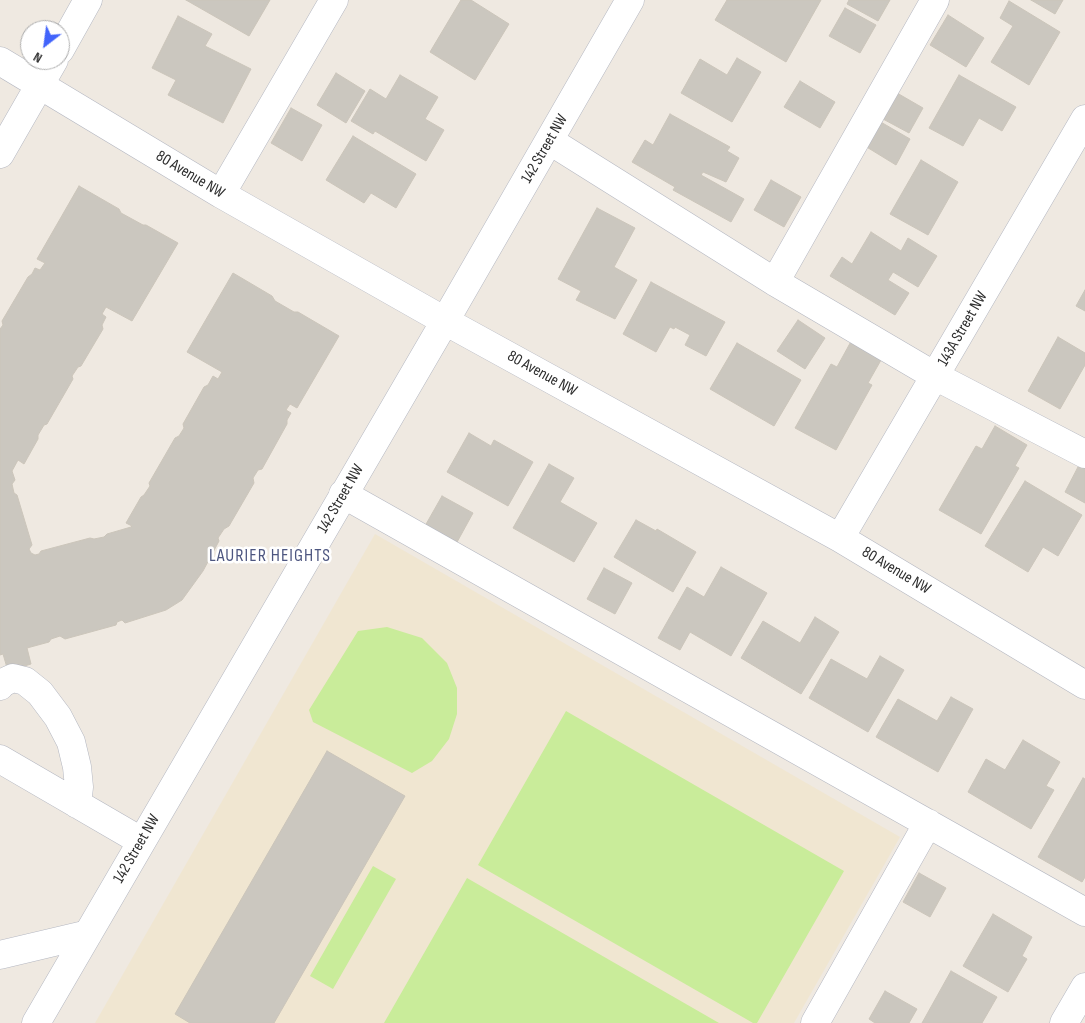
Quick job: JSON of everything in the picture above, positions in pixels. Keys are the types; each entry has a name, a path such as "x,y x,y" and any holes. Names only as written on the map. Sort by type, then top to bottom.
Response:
{"street":[{"path":"70,32 88,0"},
{"path":"221,194 334,0"},
{"name":"142 Street NW","path":"36,1023 550,141 630,0"},
{"path":"774,282 935,0"},
{"name":"80 Avenue NW","path":"0,61 221,194 445,321 840,538 1085,685"},
{"path":"0,154 48,70"},
{"name":"143A Street NW","path":"840,538 1085,120"},
{"path":"550,141 774,282 935,376 1085,454"},
{"path":"343,494 1085,912"},
{"path":"0,686 2,683 13,678 25,681 40,693 58,717 71,742 77,767 79,787 77,804"},
{"path":"0,759 141,841"},
{"path":"815,1023 928,823"},
{"path":"0,955 88,934"},
{"path":"1064,1023 1085,987"}],"shaded area":[{"path":"375,534 900,837 794,1023 95,1023"}],"green space":[{"path":"387,627 422,638 447,663 457,688 457,714 449,739 432,761 412,773 313,722 309,710 358,631"},
{"path":"566,711 844,871 757,1023 753,1023 478,865"},
{"path":"373,866 396,879 333,989 310,976"},
{"path":"467,878 719,1023 384,1023"}],"building":[{"path":"186,0 270,0 249,36"},
{"path":"461,0 471,0 509,24 475,80 430,52"},
{"path":"727,0 821,0 786,62 715,20"},
{"path":"849,0 890,0 878,21 847,4"},
{"path":"1031,0 1063,0 1055,14"},
{"path":"1009,1 1060,32 1029,85 991,62 1013,26 1000,18"},
{"path":"845,8 876,25 860,53 829,36"},
{"path":"948,15 984,38 966,67 930,45"},
{"path":"178,16 212,34 205,46 251,69 223,123 168,95 176,80 152,68"},
{"path":"737,58 761,72 732,122 681,93 700,59 727,75"},
{"path":"336,73 365,91 346,123 317,105"},
{"path":"400,75 438,97 425,119 444,130 426,161 375,131 373,134 351,121 370,89 386,99"},
{"path":"959,75 1016,107 1002,131 979,118 963,146 929,128"},
{"path":"800,81 835,102 820,128 784,107"},
{"path":"897,93 923,108 909,133 883,119"},
{"path":"291,108 322,125 302,161 271,143"},
{"path":"670,114 730,147 727,151 739,158 726,182 703,172 701,175 744,199 731,222 673,190 675,187 632,162 645,140 653,145"},
{"path":"879,121 910,139 896,165 865,146"},
{"path":"353,136 416,174 396,208 371,193 364,203 326,180"},
{"path":"921,160 958,182 928,235 890,214"},
{"path":"771,180 801,197 784,227 754,210"},
{"path":"79,186 119,209 121,213 178,243 132,321 106,307 102,314 106,317 102,325 103,329 81,366 78,367 72,376 73,379 47,424 44,425 38,435 38,439 24,464 18,460 12,471 15,480 12,484 14,493 17,495 32,545 29,549 31,553 35,555 41,551 90,538 104,537 107,534 132,526 126,523 141,497 150,486 149,483 175,438 179,436 184,428 183,424 204,387 208,385 213,376 218,379 222,372 187,352 233,273 272,296 275,301 339,336 297,408 290,404 286,410 291,413 287,424 262,469 258,470 253,478 254,483 229,526 224,529 218,538 219,541 203,571 182,600 166,610 125,623 122,620 117,622 116,625 65,639 60,636 51,639 49,642 27,648 31,664 8,671 3,654 0,655 0,329 3,325 2,321 28,277 35,268 40,270 45,263 37,259"},
{"path":"597,208 635,228 614,267 637,280 615,319 576,300 581,291 558,279"},
{"path":"871,232 901,251 908,238 937,256 918,287 893,272 888,280 909,293 895,315 830,276 842,257 852,264"},
{"path":"651,282 725,322 706,356 685,345 690,335 675,327 674,329 670,327 656,352 623,334"},
{"path":"1085,290 1085,311 1076,306"},
{"path":"798,320 825,338 805,369 777,351"},
{"path":"854,336 885,353 868,383 872,385 836,450 795,428 831,364 837,367"},
{"path":"1058,337 1085,353 1085,365 1060,409 1028,391"},
{"path":"737,343 801,380 774,426 710,389"},
{"path":"995,426 1027,445 1015,466 1019,468 981,534 939,510 976,446 982,449"},
{"path":"469,433 491,446 494,440 533,462 508,506 447,472"},
{"path":"549,464 574,478 560,502 597,523 574,562 513,528"},
{"path":"1079,465 1085,468 1085,503 1065,492"},
{"path":"1025,481 1082,515 1058,556 1043,547 1028,572 985,546"},
{"path":"442,496 473,513 456,544 425,526"},
{"path":"636,520 656,531 657,529 696,552 673,592 614,557"},
{"path":"721,567 767,593 731,656 690,632 680,650 658,638 687,587 704,597"},
{"path":"604,568 632,583 615,614 587,599"},
{"path":"815,617 839,632 801,694 741,658 763,621 800,643"},
{"path":"880,656 904,670 868,732 809,698 831,659 867,679"},
{"path":"951,697 973,709 938,772 876,737 898,699 937,721"},
{"path":"1023,740 1060,762 1046,786 1054,790 1031,829 968,792 986,759 1005,770"},
{"path":"327,751 405,796 274,1023 190,1023 175,1014"},
{"path":"1083,778 1085,779 1085,877 1082,882 1038,857"},
{"path":"919,873 946,888 930,917 903,902"},
{"path":"993,914 1032,937 1022,956 1027,959 1008,992 963,966"},
{"path":"951,971 997,997 982,1023 922,1023"},
{"path":"885,991 917,1009 909,1023 875,1023 869,1019"}],"district":[{"name":"LAURIER HEIGHTS","path":"270,556"}]}
